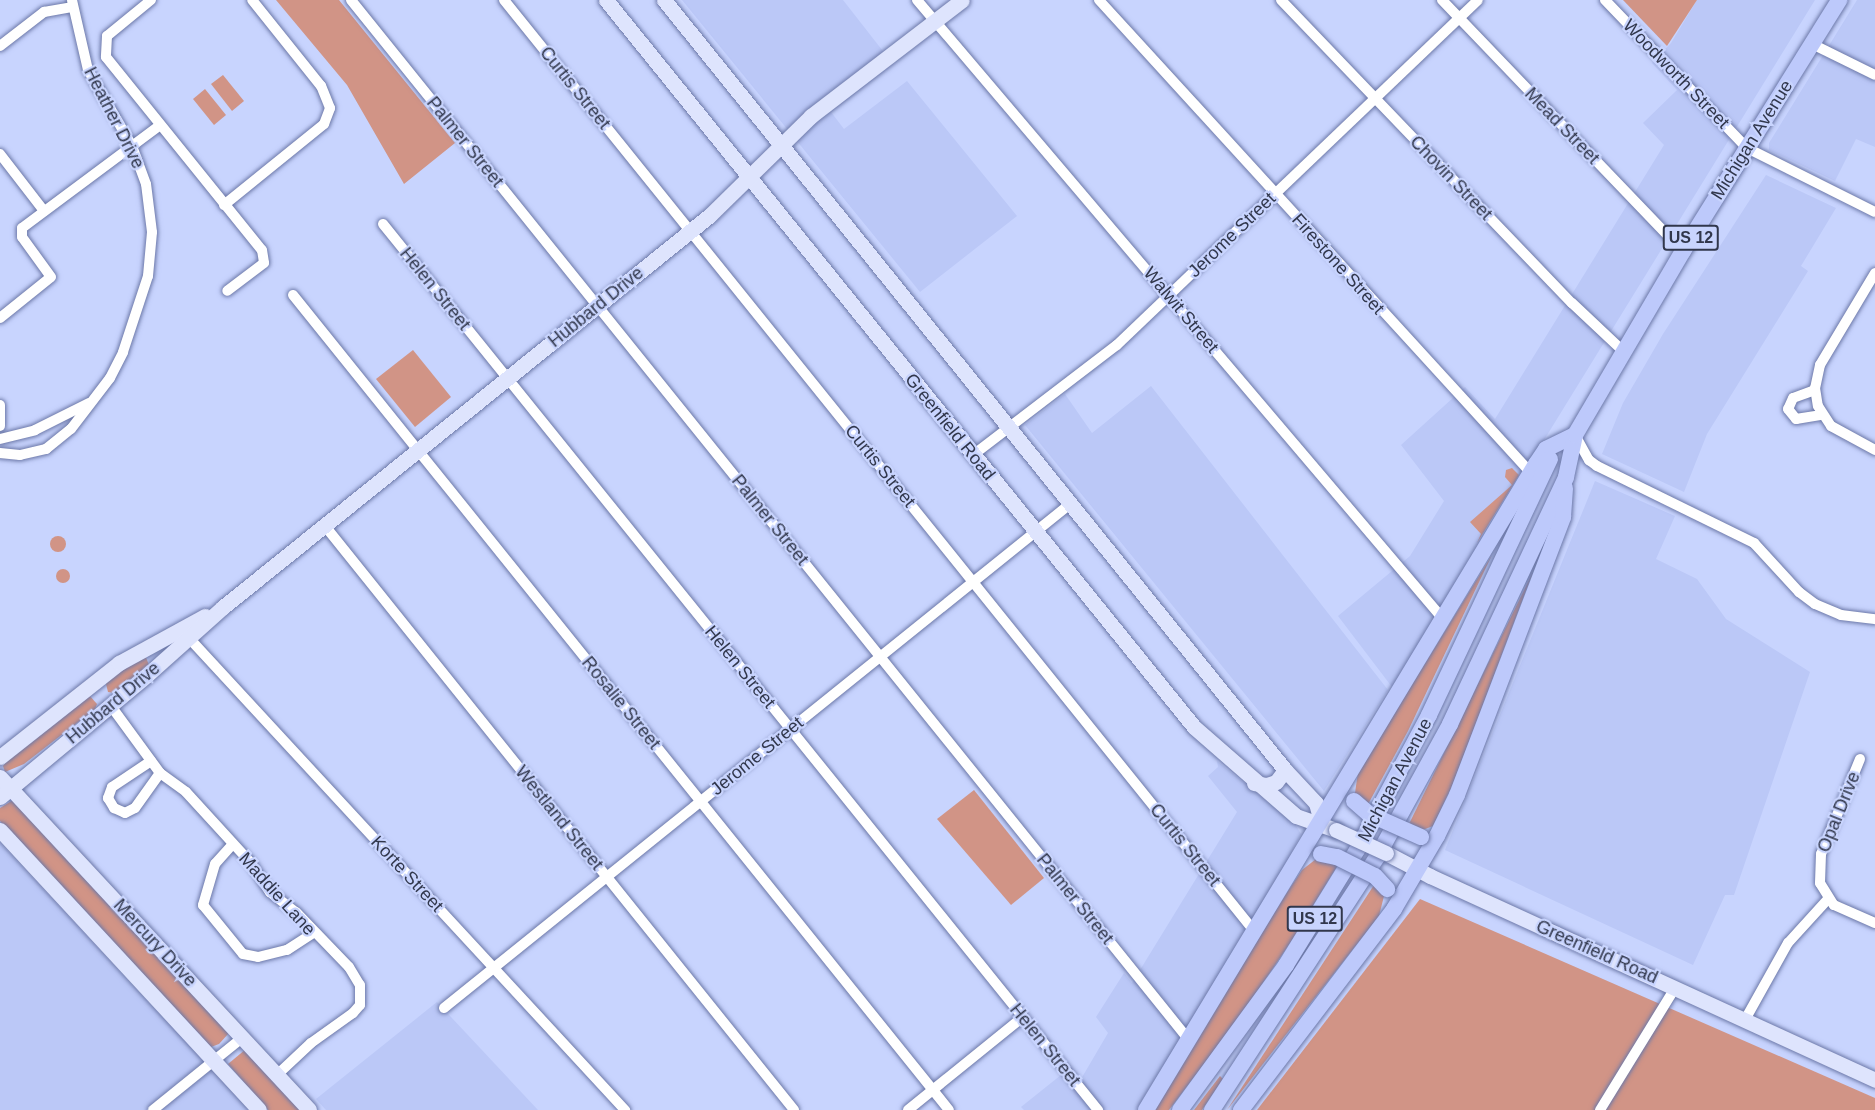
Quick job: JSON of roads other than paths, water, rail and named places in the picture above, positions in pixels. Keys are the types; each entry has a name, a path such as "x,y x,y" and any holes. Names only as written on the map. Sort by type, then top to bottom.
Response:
{"main road":[{"name":"Greenfield Road","path":"606,0 1183,715 1254,783 1296,816 1328,826 1675,988 1746,1018 1875,1080"},
{"path":"664,0 1285,770 1316,803 1328,826"},
{"name":"Hubbard Drive","path":"6,793 156,668 223,607 691,231 811,116 962,0"},
{"name":"Michigan Avenue","path":"1212,1110 1377,857 1450,724 1566,477 1575,435 1683,251 1839,0"},
{"path":"1146,1110 1300,857 1328,826 1346,781 1546,449 1575,435"},
{"name":"Michigan Avenue","path":"1180,1110 1286,965 1358,850 1430,715 1557,444"},
{"path":"1241,1110 1389,917 1412,866 1457,795 1563,517 1566,477"},
{"name":"Hubbard Drive","path":"0,757 93,684 144,649 223,607"},
{"path":"144,649 153,655 156,668"},
{"path":"93,684 111,706"},
{"path":"1254,783 1267,785 1276,782 1285,770"},
{"name":"Mercury Drive","path":"0,777 6,793 309,1110"},
{"path":"1346,781 1354,801 1369,814 1429,836"},
{"name":"Mercury Drive","path":"0,830 259,1110"},
{"path":"1300,857 1321,855 1336,857 1375,876 1388,889 1389,917"}],"street":[{"path":"151,0 114,29 104,48 106,57 265,258 227,291"},
{"path":"224,205 324,124 330,108 321,86 252,0"},
{"name":"Palmer Street","path":"351,0 1189,1040"},
{"name":"Curtis Street","path":"504,0 1255,932"},
{"name":"Walwit Street","path":"917,0 1444,620"},
{"name":"Firestone Street","path":"1099,0 1531,473"},
{"name":"Chovin Street","path":"1281,0 1593,325 1624,352"},
{"name":"Mead Street","path":"1442,0 1683,251"},
{"name":"Jerome Street","path":"973,455 1117,345 1478,0"},
{"name":"Woodworth Street","path":"1605,0 1747,148 1875,212"},
{"path":"0,46 44,12 72,4"},
{"name":"Heather Drive","path":"0,453 20,455 46,449 71,429 110,378 123,352 148,276 150,208 132,146 88,70 72,4"},
{"path":"1812,44 1875,75"},
{"path":"0,318 51,277 21,231 44,211 160,126"},
{"path":"0,154 44,211"},
{"name":"Helen Street","path":"383,224 1098,1110"},
{"path":"1875,273 1820,365 1815,390 1822,415 1838,431 1875,450"},
{"name":"Rosalie Street","path":"293,295 949,1110"},
{"path":"1815,390 1792,398 1788,409 1796,419 1822,415"},
{"name":"Heather Drive","path":"0,439 35,430 90,403"},
{"path":"0,405 0,426"},
{"path":"1575,435 1589,460 1597,466 1754,543 1799,592 1815,604 1841,615 1875,619"},
{"name":"Jerome Street","path":"444,1008 1070,504"},
{"name":"Westland Street","path":"325,526 794,1110"},
{"name":"Korte Street","path":"189,638 625,1110"},
{"name":"Maddie Lane","path":"111,706 141,743 160,773 186,792 270,891 296,912 355,976 362,995 360,1005 277,1075"},
{"name":"Opal Drive","path":"1828,899 1820,883 1821,854 1860,759"},
{"path":"151,761 112,787 108,798 114,808 125,813 135,808 160,773"},
{"path":"232,845 215,864 203,905 238,948 250,957 258,957 294,947 313,933"},
{"path":"1746,1018 1788,943 1828,899 1841,910 1875,923"},
{"path":"1600,1110 1675,988"},
{"path":"908,1110 1023,1017"},
{"path":"153,1110 242,1038"}]}
